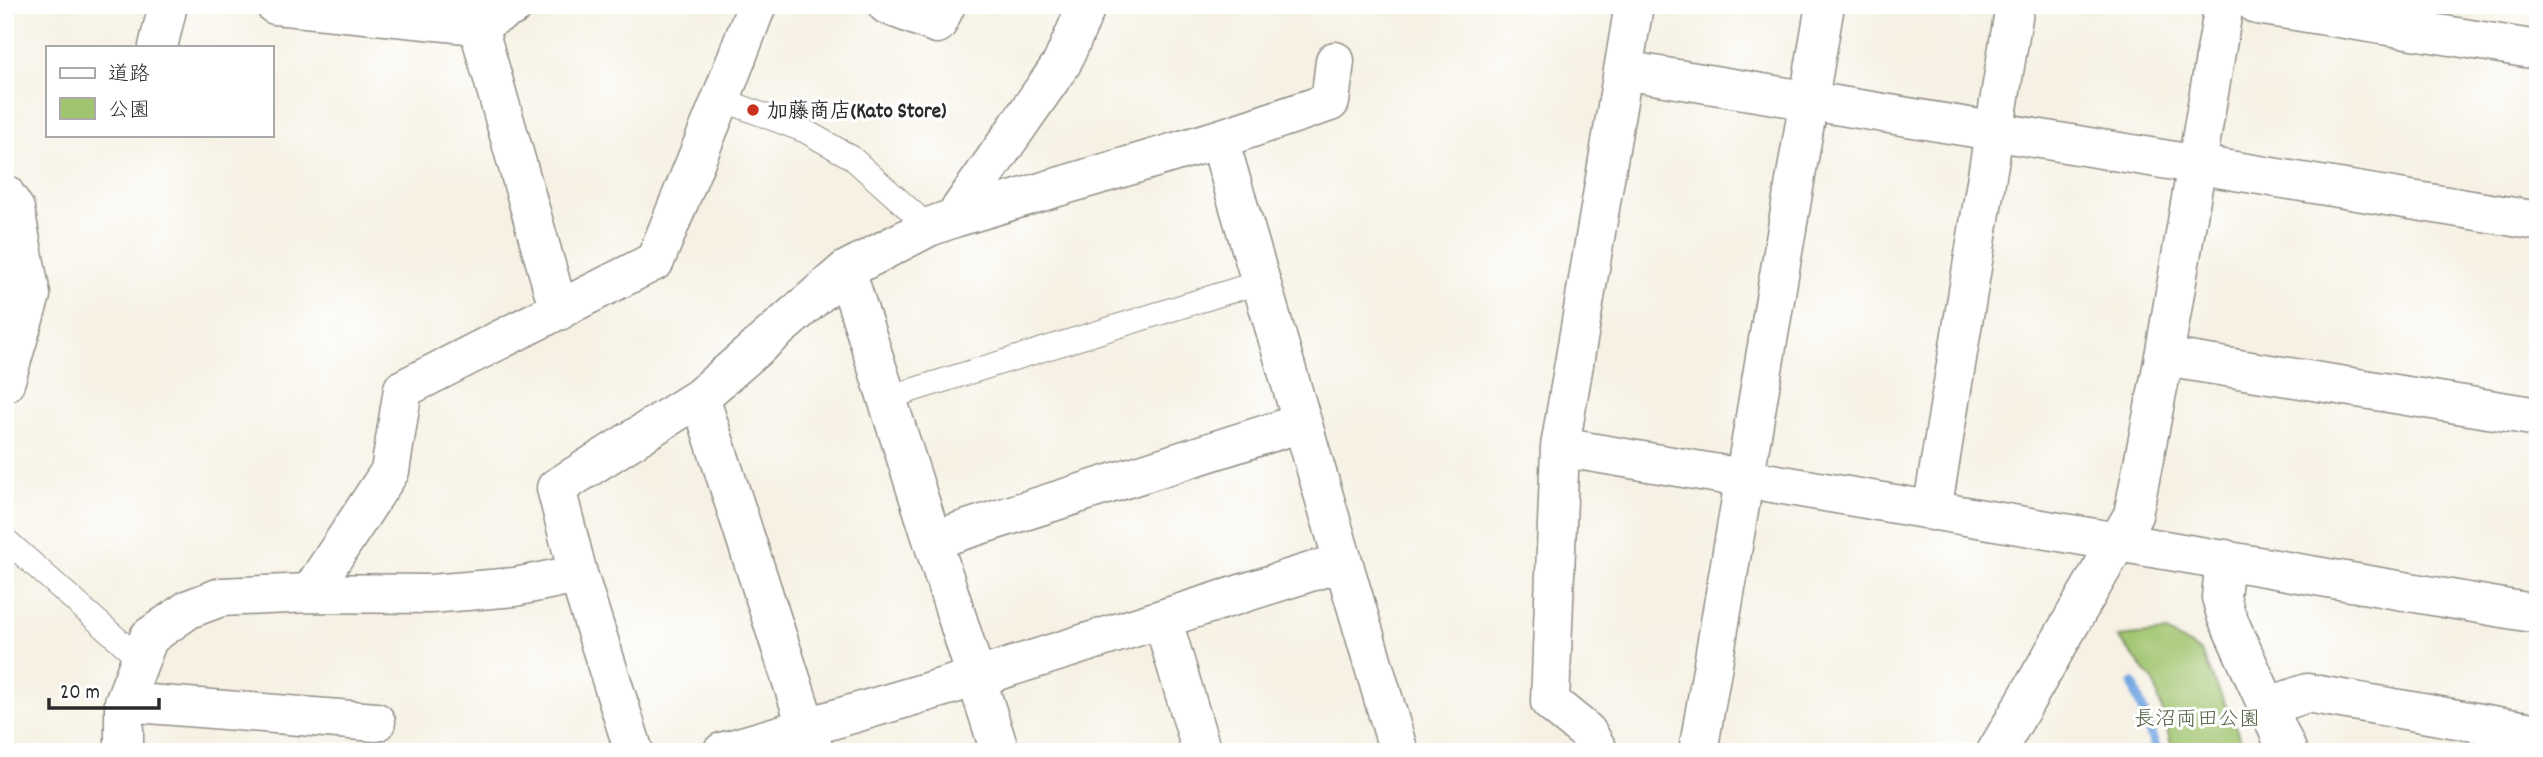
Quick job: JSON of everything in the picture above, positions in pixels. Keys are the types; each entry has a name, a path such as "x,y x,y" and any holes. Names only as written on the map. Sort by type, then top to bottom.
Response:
{"street":[{"path":"158,46 168,5"},
{"path":"276,5 475,15 515,5"},
{"path":"310,593 390,471 403,388 655,261 757,5"},
{"path":"887,5 937,24 946,5"},
{"path":"942,222 1062,63 1087,5"},
{"path":"1599,752 1587,732 1550,702 1560,447 1634,5"},
{"path":"1698,752 1825,5"},
{"path":"1932,511 2015,5"},
{"path":"1996,752 2133,515 2164,357 2224,5"},
{"path":"2257,5 2538,50"},
{"path":"475,15 559,311"},
{"path":"634,752 578,573 556,488 700,397 846,270 942,222 1219,139 1329,102 1335,61"},
{"path":"1623,70 2538,220"},
{"path":"1219,139 1399,752"},
{"path":"5,194 15,209 32,295 5,383"},
{"path":"846,270 1000,752"},
{"path":"2164,357 2538,417"},
{"path":"700,397 810,739"},
{"path":"933,540 1301,423"},
{"path":"1560,447 1746,481 2225,559 2538,614"},
{"path":"2225,559 2221,597 2226,615 2288,752"},
{"path":"722,752 810,739 978,677 1163,621 1342,562"},
{"path":"124,752 124,702 149,637 189,609 221,597 310,593 430,594 515,587 578,573"},
{"path":"1163,621 1202,752"},
{"path":"2267,707 2307,693 2538,733"},
{"path":"124,702 376,722"}],"lane":[{"path":"721,99 805,131 851,157 942,222"},
{"path":"887,398 1260,282"},
{"path":"5,539 140,659"}],"green space":[{"name":"長沼両田公園","path":"2167,632 2201,652 2247,752 2173,752 2155,684 2118,637"}],"waterway":[{"path":"2133,684 2157,752"}],"place":[{"name":"加藤商店(Kato Store)","path":"753,110"}]}
